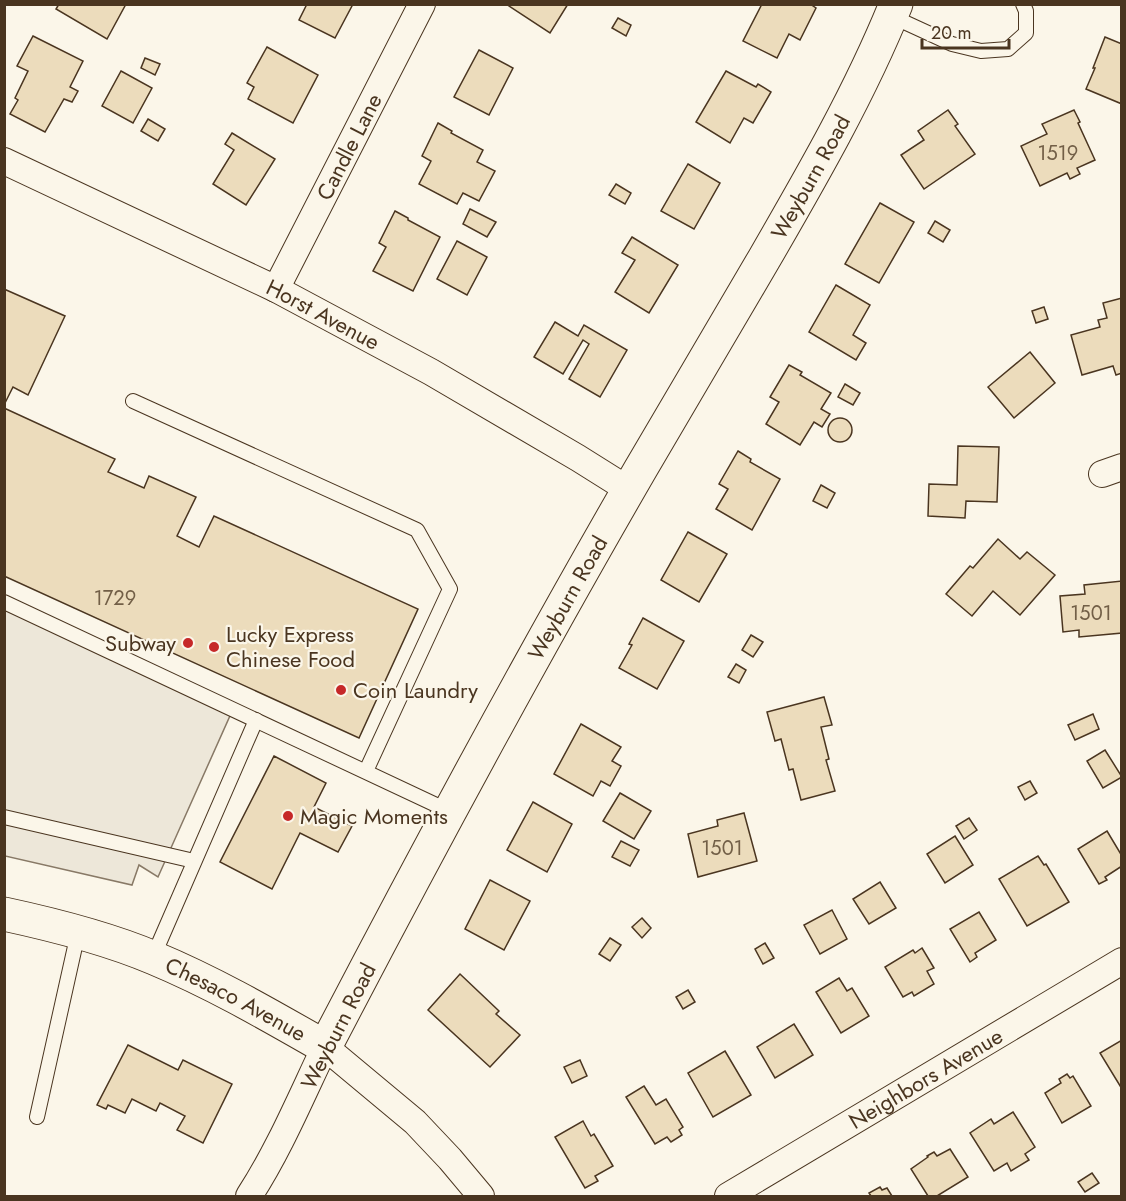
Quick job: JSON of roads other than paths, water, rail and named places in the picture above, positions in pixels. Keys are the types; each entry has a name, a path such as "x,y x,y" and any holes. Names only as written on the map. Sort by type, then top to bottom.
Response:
{"street":[{"name":"Candle Lane","path":"276,290 422,4"},
{"name":"Weyburn Road","path":"249,1197 449,811 629,490 812,175 866,74 894,10"},
{"name":"Horst Avenue","path":"4,161 276,290 431,372 629,490"},
{"name":"Chesaco Avenue","path":"4,914 78,933 153,957 247,1002 325,1047 415,1122 450,1159 481,1197"},
{"name":"Neighbors Avenue","path":"728,1197 1122,961"}],"lane":[{"path":"894,10 952,44 981,51 1008,49 1026,33 1026,11 1023,4"},
{"path":"133,401 417,530 450,589 366,771"},
{"path":"4,602 449,811"},
{"path":"153,957 256,720"},
{"path":"4,817 194,861"},
{"path":"38,1117 78,933"}],"place":[{"name":"Subway","path":"188,643"},
{"name":"Lucky Express Chinese Food","path":"214,647"},
{"name":"Coin Laundry","path":"341,690"},
{"name":"Magic Moments","path":"288,816"}]}
